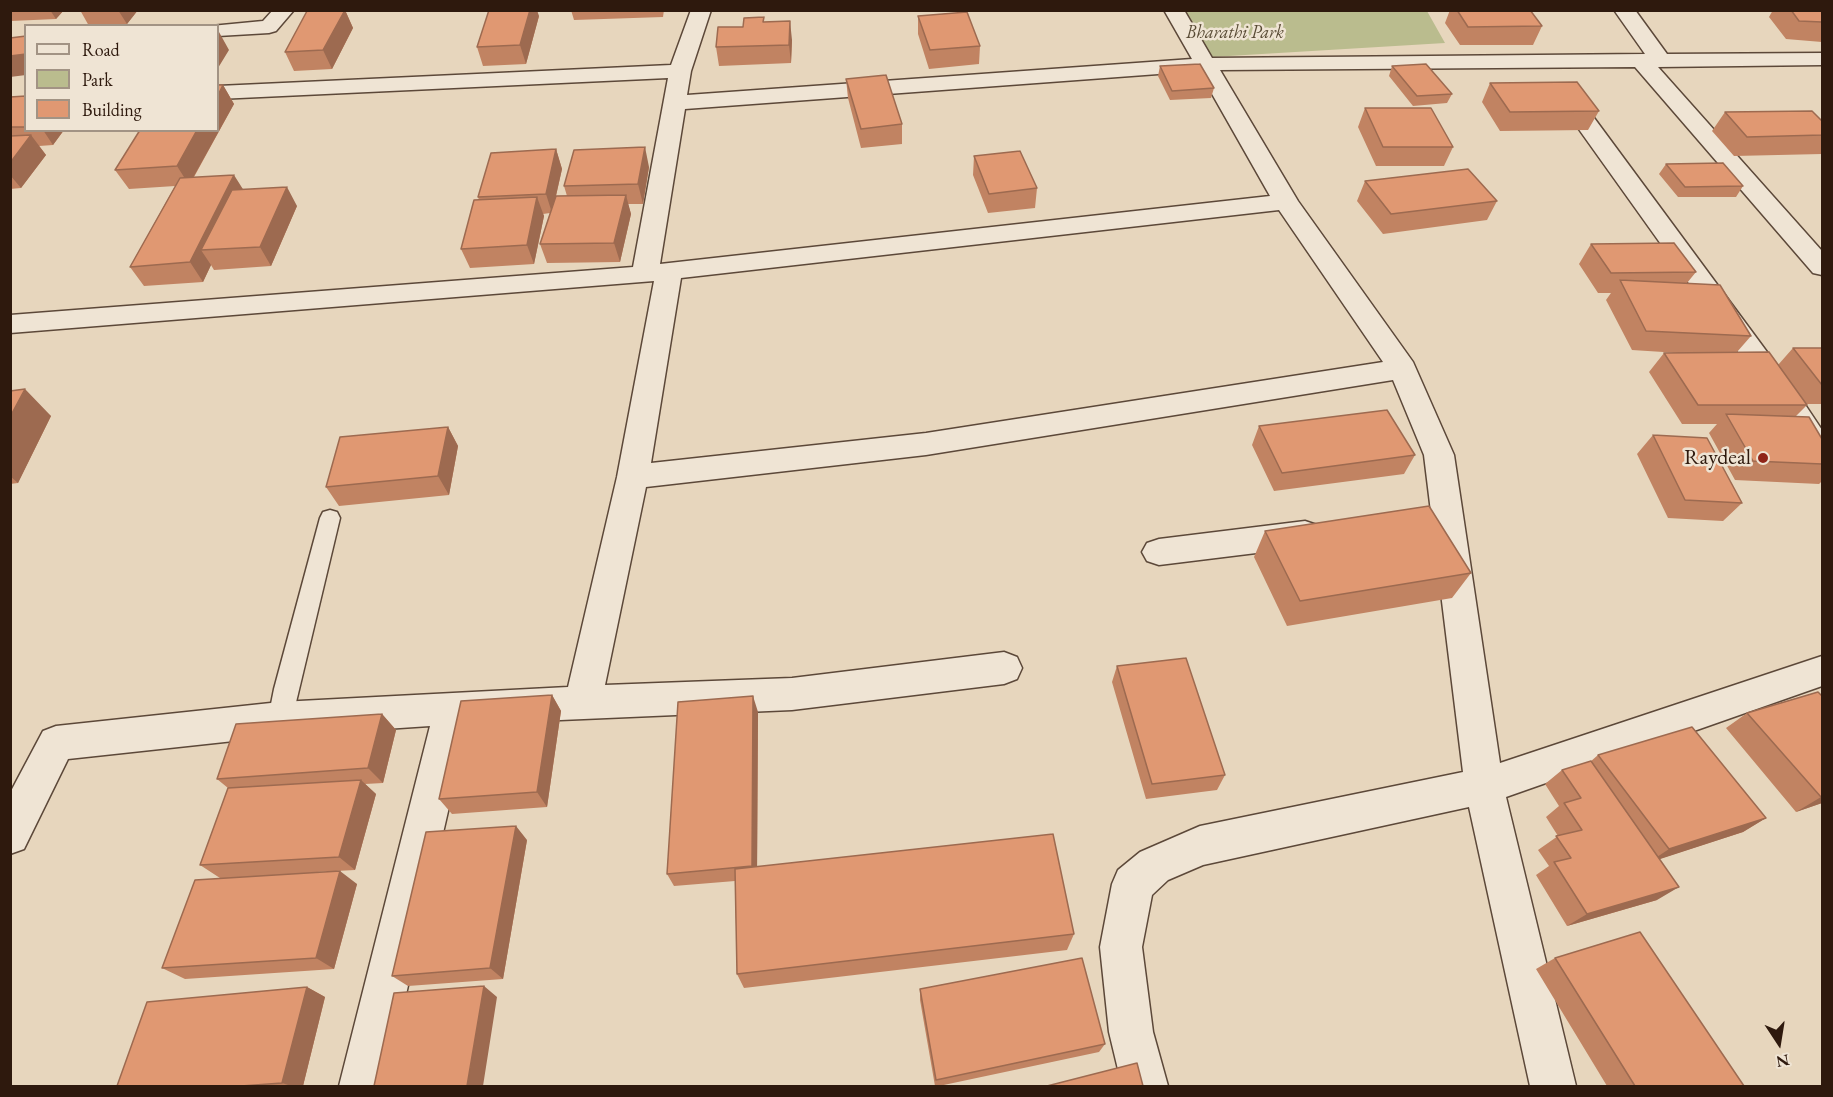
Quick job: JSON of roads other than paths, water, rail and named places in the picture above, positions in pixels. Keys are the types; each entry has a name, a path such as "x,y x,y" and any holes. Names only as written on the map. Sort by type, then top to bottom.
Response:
{"street":[{"path":"219,30 269,27 284,10"},
{"path":"583,701 633,477 675,103 680,71 701,10"},
{"path":"1174,10 1286,202 1403,369 1439,455 1484,786 1553,1086"},
{"path":"1624,10 1651,61 1821,267"},
{"path":"675,103 1206,64 1822,59"},
{"path":"1542,62 1788,401 1822,453"},
{"path":"219,92 680,71"},
{"path":"10,324 657,273 1286,202"},
{"path":"633,477 926,444 1403,369"},
{"path":"1413,520 1447,516"},
{"path":"1159,552 1332,531"},
{"path":"10,835 56,743 280,719 583,701 792,694 1004,668"},
{"path":"1145,1086 1131,1032 1121,947 1133,884 1154,866 1200,846 1484,786 1822,671"},
{"path":"362,1086 453,708"}],"lane":[{"path":"280,719 330,518"}],"place":[{"name":"Raydeal","path":"1763,458"}],"park label":[{"name":"Bharathi Park","path":"1235,33"}]}
